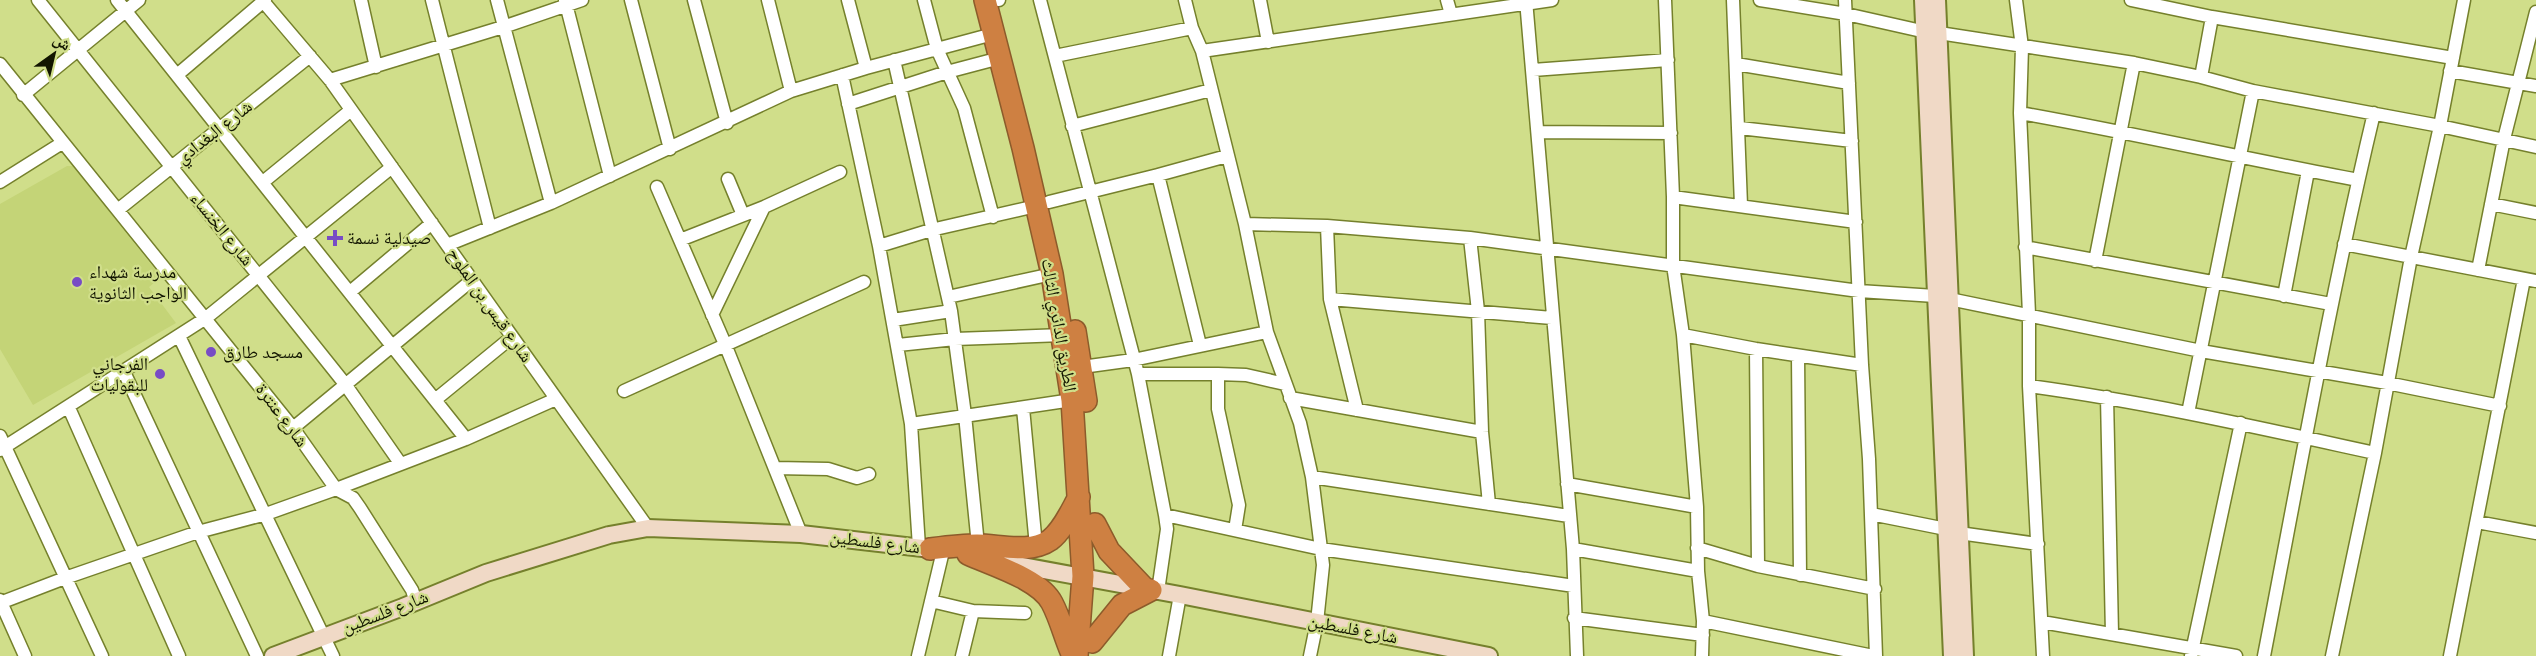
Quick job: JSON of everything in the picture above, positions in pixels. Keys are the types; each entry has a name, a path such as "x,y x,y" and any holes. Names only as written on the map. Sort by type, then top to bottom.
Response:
{"highway":[{"name":"الطريق الدائري الثالث","path":"985,0 1042,204 1072,400 1089,577"},
{"name":"الطريق الدائري الثالث","path":"998,0 1042,204 1082,367 1095,524 1084,652"},
{"path":"931,549 973,550 1036,546 1052,539 1063,526 1080,497"},
{"path":"973,550 1039,588 1052,601 1084,652 1122,605 1151,590 1109,552 1095,524"}],"street":[{"name":"شارع الخنساء","path":"38,0 259,274 345,384 400,463"},
{"path":"23,95 77,50 121,5 139,0"},
{"path":"177,75 263,0"},
{"name":"شارع قيس بن الملوح","path":"263,0 330,80 648,528"},
{"path":"361,0 376,67"},
{"path":"432,0 490,228"},
{"path":"497,0 552,203"},
{"path":"330,80 503,27 565,3 582,0"},
{"path":"631,0 670,149"},
{"path":"694,0 727,123"},
{"path":"768,0 791,91"},
{"path":"848,0 866,68"},
{"path":"924,0 937,49 964,108 993,217"},
{"path":"1040,0 1072,126 1092,192 1132,360 1138,374 1166,515 1167,529 1151,590"},
{"path":"1185,0 1192,28 1202,51 1245,224 1267,332 1300,423 1312,477 1323,565 1317,622 1310,656"},
{"path":"1260,0 1268,42"},
{"path":"1447,0 1451,15"},
{"path":"1202,51 1552,0"},
{"path":"1665,0 1673,197 1673,265 1683,335 1697,507 1698,571 1703,621 1702,656"},
{"path":"1733,0 1740,128 1741,205"},
{"path":"1760,0 1846,14 1932,32 2134,63 2253,91 2440,126 2536,147"},
{"path":"1703,621 1874,656 1875,589 1845,0"},
{"path":"1923,0 1932,32"},
{"path":"1937,0 1932,32 1952,531 1952,656"},
{"path":"2016,0 2022,47 2020,113 2029,314 2029,386 2043,656"},
{"path":"2131,0 2452,64 2517,83 2536,86"},
{"path":"2332,656 2375,453 2410,257 2440,126 2464,0"},
{"path":"1527,2 1572,549 1577,656"},
{"path":"565,3 610,176"},
{"path":"121,5 466,439"},
{"path":"2478,270 2504,139 2536,12"},
{"path":"2201,77 2212,17"},
{"path":"1055,56 1192,28"},
{"path":"447,245 552,203 727,123 791,91 894,60 993,34"},
{"name":"شارع البغدادي","path":"119,209 310,56"},
{"path":"848,104 900,86 1000,58"},
{"path":"894,60 951,311 965,415 973,550"},
{"path":"1533,70 1668,60"},
{"path":"2095,261 2134,63"},
{"path":"1736,64 1849,83"},
{"name":"شارع عنترة","path":"1,67 206,318 293,428 336,489 353,498 412,590 416,602"},
{"path":"842,75 898,345 931,549 931,602 918,656"},
{"path":"1072,126 1211,90"},
{"path":"2188,413 2253,91"},
{"path":"263,182 351,110"},
{"path":"2020,113 2121,131 2240,158 2358,180"},
{"path":"2264,656 2331,304 2374,113"},
{"path":"1740,128 1852,141"},
{"path":"1539,132 1671,133"},
{"path":"0,182 62,143"},
{"path":"879,246 931,230 993,217 1227,156"},
{"path":"102,656 2,444 69,408 206,318 392,167"},
{"path":"2284,296 2308,171"},
{"path":"680,240 764,207 840,172"},
{"path":"1158,175 1200,345"},
{"path":"728,179 743,215"},
{"path":"657,187 725,344 801,534"},
{"path":"1673,197 1856,222"},
{"path":"2491,204 2536,213"},
{"path":"712,315 764,207"},
{"path":"350,292 432,223"},
{"path":"1245,224 1327,226 1470,238 1859,291 1942,297 2201,351 2386,383 2500,406"},
{"path":"1327,226 1330,299 1357,410"},
{"path":"1470,238 1478,311 1482,432 1489,504"},
{"path":"2344,244 2530,280 2500,406 2450,656"},
{"path":"2025,248 2331,304"},
{"path":"948,297 1052,274"},
{"path":"293,428 472,280"},
{"path":"624,391 864,282"},
{"path":"1330,299 1552,318"},
{"path":"893,320 951,311"},
{"path":"1082,367 1132,360 1267,332"},
{"path":"898,345 955,339 1063,335"},
{"path":"1683,335 1756,350 1862,365"},
{"path":"179,336 333,656"},
{"path":"435,400 512,337"},
{"path":"1756,350 1758,566"},
{"path":"1798,356 1800,575"},
{"path":"124,372 257,656"},
{"path":"1138,374 1246,375 1285,384"},
{"path":"1218,374 1218,409 1239,505 1235,530"},
{"path":"2029,386 2107,397 2241,423 2375,453"},
{"path":"2107,397 2112,634"},
{"path":"1290,398 1482,432"},
{"path":"25,656 0,602 198,531 266,514 336,489 466,439 556,399"},
{"path":"911,424 1072,400"},
{"path":"69,408 179,656"},
{"path":"1023,408 1036,546"},
{"path":"2192,652 2241,423"},
{"path":"775,468 828,469 857,478 869,474"},
{"path":"1312,477 1569,516"},
{"path":"1567,484 1697,507"},
{"path":"1871,514 1952,531 2038,544"},
{"path":"1166,515 1321,549 1574,586"},
{"path":"2477,522 2536,533"},
{"name":"شارع فلسطين","path":"273,656 476,577 609,535 648,528 801,534 931,549"},
{"path":"1952,531 1965,656"},
{"path":"1572,549 1698,571"},
{"path":"1697,549 1758,566 1875,589"},
{"name":"شارع فلسطين","path":"973,550 1151,590 1489,656"},
{"path":"1169,656 1180,595"},
{"path":"931,602 973,611 1025,613"},
{"path":"963,656 973,611"},
{"path":"1574,618 1703,635"},
{"path":"2042,622 2112,634 2192,652 2236,656"}],"shaded area":[{"name":"مدرسة شهداء الواجب الثانوية","path":"67,166 73,166 161,277 149,287 176,323 33,405 0,349 0,204"}],"place":[{"name":"صيدلية نسمة","path":"335,238"},
{"name":"مدرسة شهداء الواجب الثانوية","path":"77,282"},
{"name":"مسجد طارق","path":"211,352"},
{"name":"الفرجاني للبقوليات","path":"160,374"}]}
